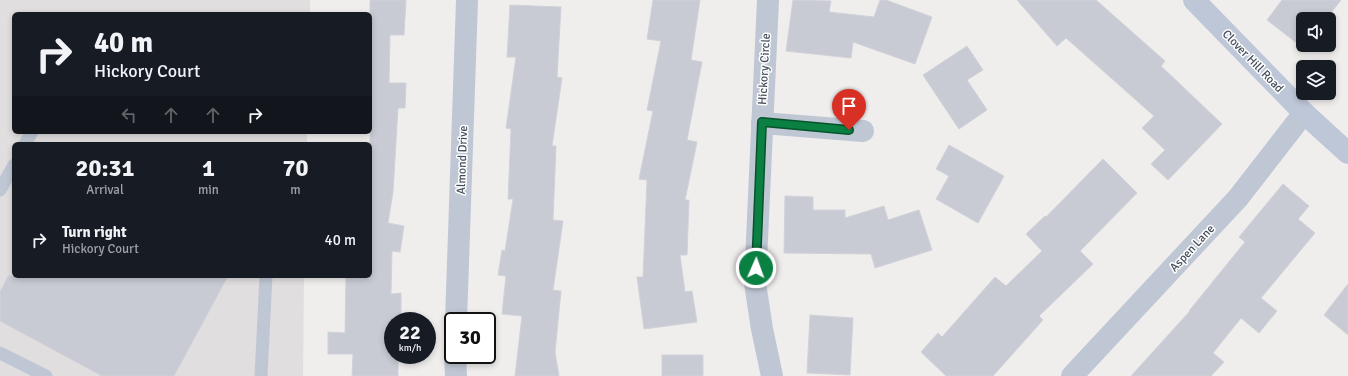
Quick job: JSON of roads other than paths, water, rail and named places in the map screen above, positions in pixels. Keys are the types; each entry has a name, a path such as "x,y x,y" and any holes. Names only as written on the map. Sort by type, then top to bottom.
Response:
{"street":[{"name":"Almond Drive","path":"456,312 467,0"},
{"name":"Hickory Circle","path":"768,0 755,283 762,329 772,376"},
{"name":"Clover Hill Road","path":"1199,2 1304,114 1348,153"},
{"name":"Aspen Lane","path":"1072,376 1238,198 1304,114"},
{"path":"762,122 863,131"},
{"path":"455,364 456,376"}],"lane":[{"path":"0,190 12,169"},
{"path":"261,376 266,278"},
{"path":"0,352 46,376"}]}
